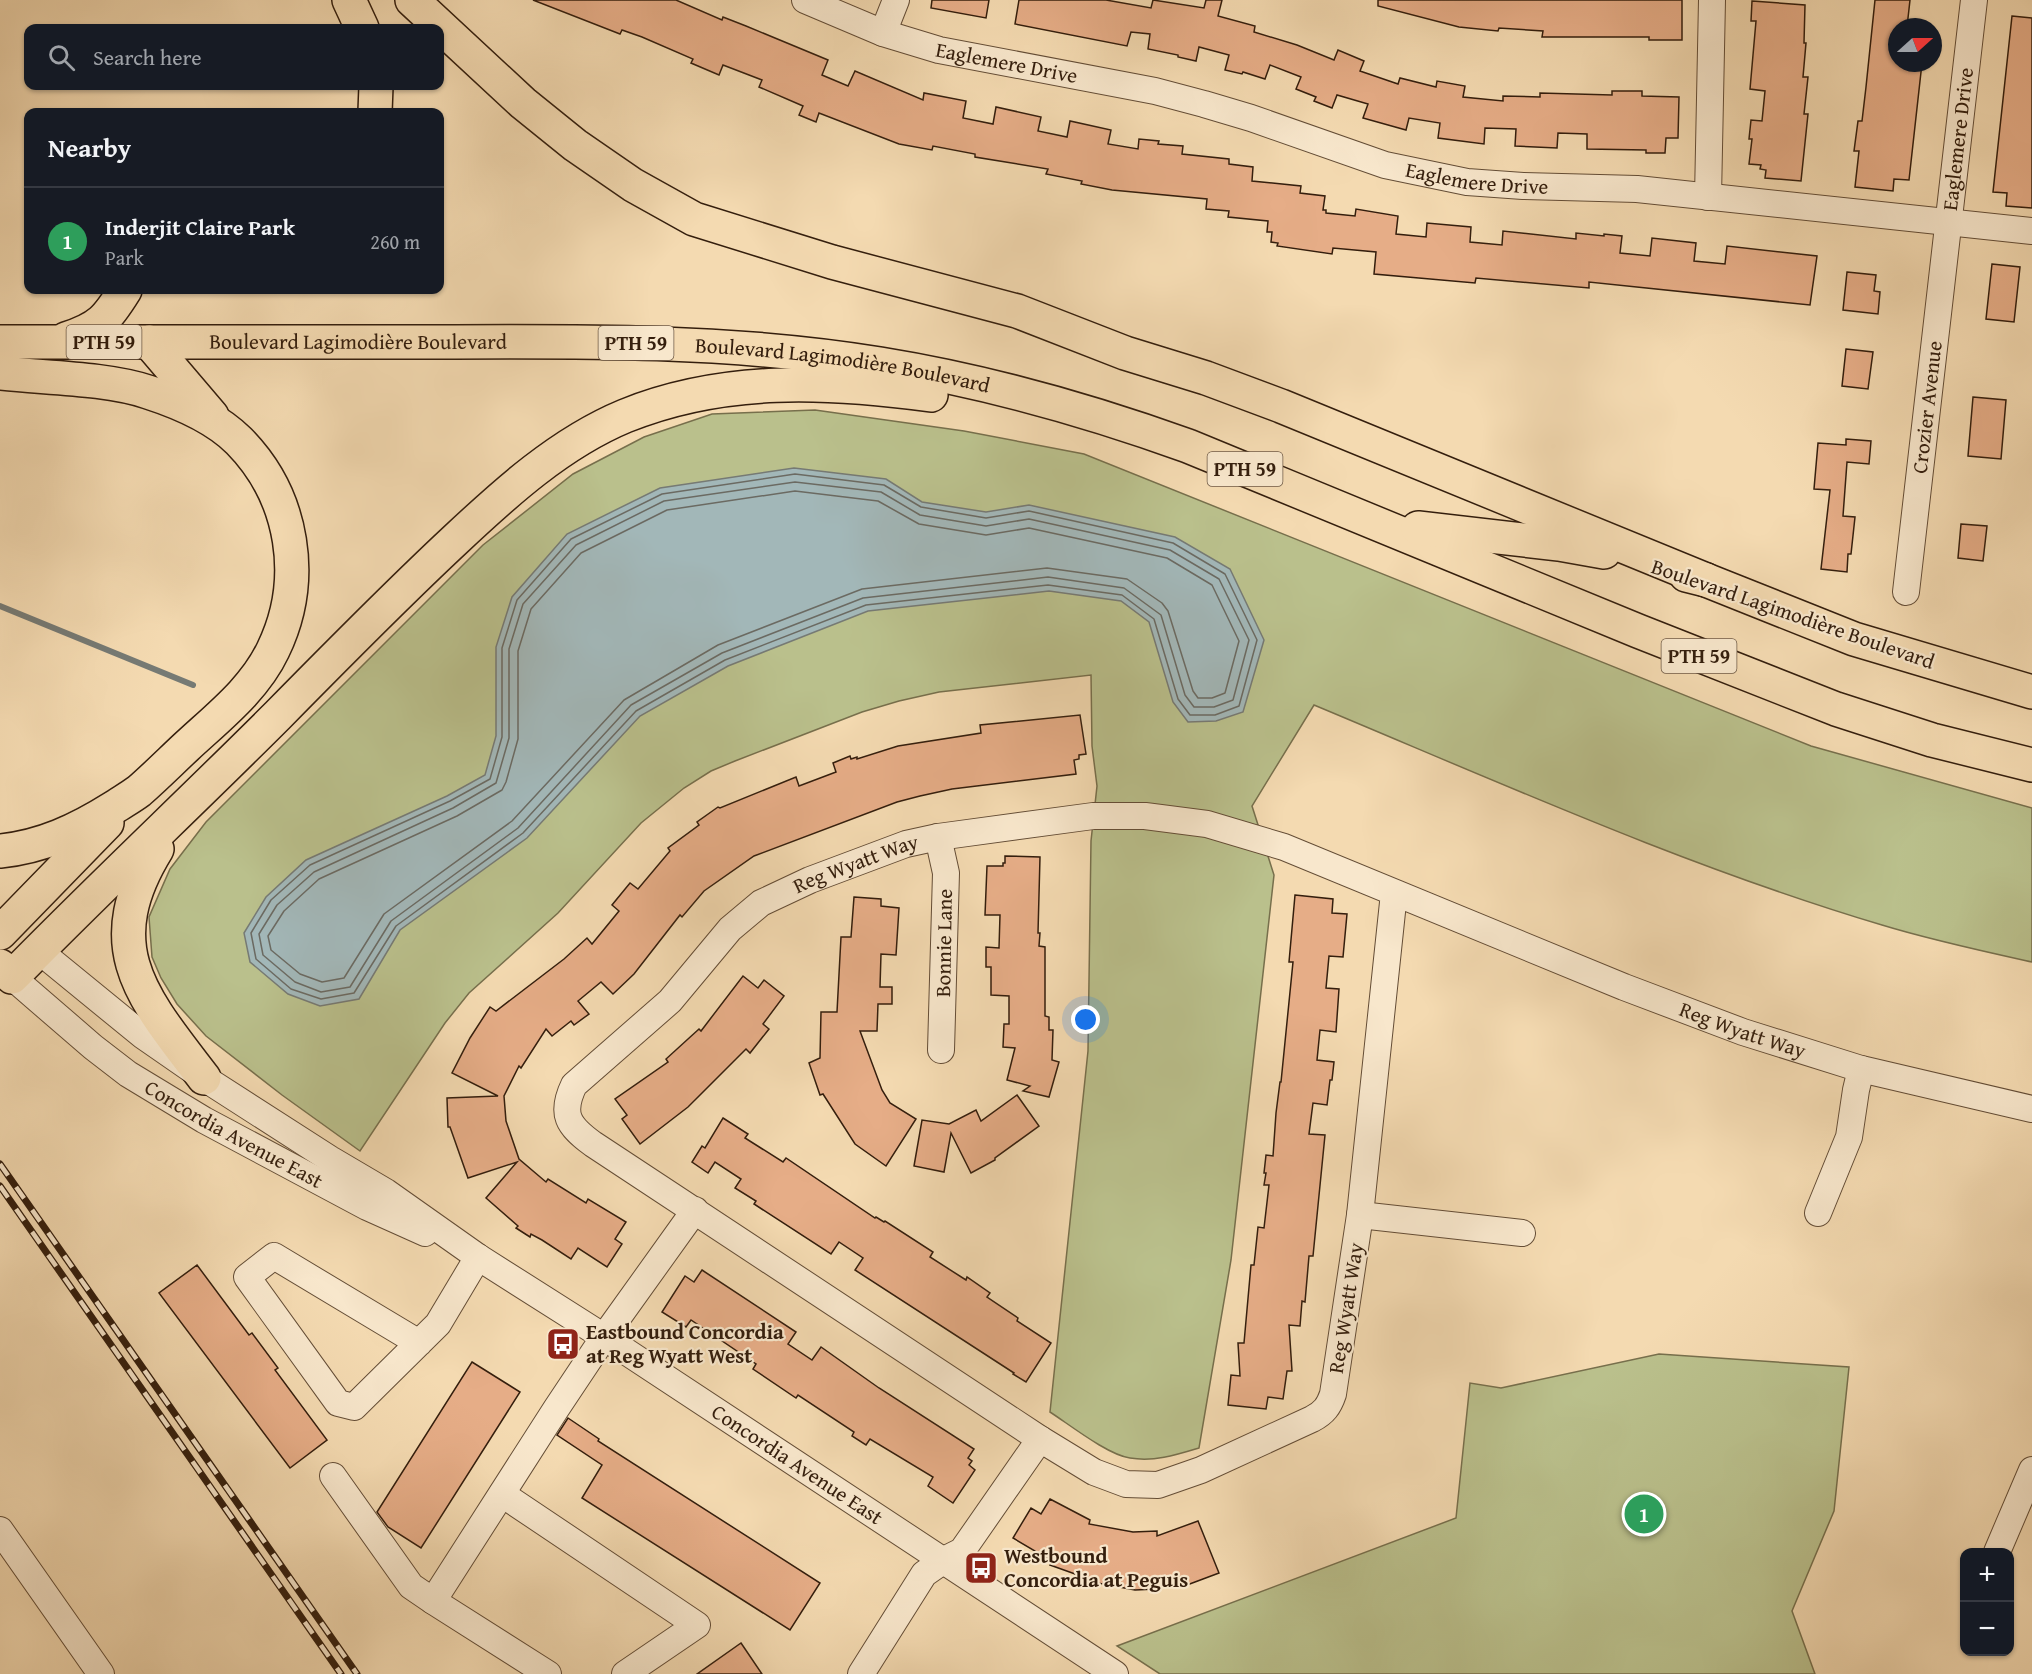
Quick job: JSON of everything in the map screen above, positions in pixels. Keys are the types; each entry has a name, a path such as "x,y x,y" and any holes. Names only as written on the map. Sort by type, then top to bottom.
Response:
{"main road":[{"path":"349,0 360,24"},
{"path":"412,0 438,24"},
{"path":"444,30 523,103 575,145 633,185 694,219 832,262 1017,311 1125,353 1206,378 1390,450 1706,580"},
{"path":"375,108 376,90"},
{"path":"59,342 93,329 101,323 122,294"},
{"name":"Boulevard Lagimodière Boulevard","path":"0,342 547,341 707,345 879,364 983,384 1114,420 1188,446 1660,640 1836,709 1932,740 2032,765"},
{"path":"149,342 225,431"},
{"path":"0,373 115,384 147,391 210,420 238,440 258,464 274,491 286,523 291,556 292,591 284,624 272,652 240,697 138,792 3,924 38,950"},
{"path":"6,971 38,950 483,513 536,470 593,432 625,416 704,393 749,386 802,384 867,386 1114,420"},
{"name":"Boulevard Lagimodière Boulevard","path":"1374,523 1582,547 1706,580 1854,639 2032,692"},
{"path":"0,851 33,845 74,831 138,792"},
{"path":"177,816 152,856 133,895 129,909 128,940 130,957 138,980 152,1007 204,1078"}],"street":[{"name":"Eaglemere Drive","path":"805,0 883,33 939,50 1155,91 1251,118 1385,165 1457,180 1523,186 1637,189 1950,221 1974,0"},
{"path":"883,33 896,0"},
{"path":"1708,197 1712,0"},
{"path":"1950,221 2032,231"},
{"name":"Crozier Avenue","path":"1906,592 1950,221"},
{"name":"Reg Wyatt Way","path":"1394,893 1360,1215 1333,1394 1322,1414 1201,1470 1158,1485 1126,1484 1094,1472 581,1136 568,1120 566,1101 574,1085 670,1000 730,929 761,903 810,880 906,844 938,837 1093,816 1147,816 1207,824 1284,847 1624,987 1732,1028 1861,1069 2032,1109"},
{"name":"Bonnie Lane","path":"938,837 946,873 941,1050"},
{"name":"Concordia Avenue East","path":"38,950 142,1035 204,1078 296,1138 386,1192 478,1257 604,1337 1115,1674"},
{"name":"Concordia Avenue East","path":"6,971 93,1047 128,1074 204,1120 367,1207 478,1257"},
{"path":"1818,1213 1849,1137 1861,1069"},
{"path":"433,1601 604,1337 695,1210"},
{"path":"1360,1215 1522,1233"},
{"path":"419,1343 274,1256 247,1278 338,1403 354,1407 419,1343 438,1324 478,1257"},
{"path":"861,1674 924,1574 962,1551 1040,1438"},
{"path":"1999,1548 2032,1470"},
{"path":"333,1476 411,1586 548,1674"},
{"path":"501,1494 697,1625 625,1674"},
{"path":"0,1530 101,1674"}],"green space":[{"path":"815,410 964,431 1084,454 1811,746 2032,808 2032,962 1900,930 1737,877 1524,794 1314,705 1252,806 1274,875 1231,1260 1199,1448 1148,1459 1121,1456 1089,1439 1050,1412 1088,1051 1091,841 1097,786 1092,746 1091,675 939,692 899,701 862,712 735,761 711,771 684,788 641,823 558,913 469,993 445,1023 360,1151 282,1095 206,1036 177,1004 161,978 152,957 149,917 170,869 206,822 483,545 573,474 644,437 712,414"},
{"path":"1659,1354 1849,1367 1834,1511 1792,1611 1815,1674 1160,1674 1117,1646 1456,1518 1470,1383 1501,1388"}],"water":[{"path":"794,468 886,479 922,502 986,512 1029,505 1175,537 1230,569 1264,640 1243,712 1216,721 1188,722 1173,702 1149,622 1121,601 1049,591 868,611 728,666 640,716 527,838 400,930 359,999 320,1006 288,994 250,962 244,933 266,897 306,860 447,796 485,775 496,736 496,647 512,597 567,534 660,488"}],"building":[{"path":"533,0 676,0 828,60 822,75 848,86 855,71 923,100 924,93 966,101 963,118 993,124 996,107 1041,117 1038,131 1067,137 1070,121 1111,130 1108,144 1138,149 1139,139 1159,141 1158,144 1183,146 1182,154 1229,159 1229,164 1253,167 1252,181 1301,186 1300,193 1325,196 1323,210 1326,210 1326,213 1355,216 1356,209 1398,216 1396,234 1426,237 1427,223 1471,227 1470,242 1502,245 1503,231 1576,239 1576,233 1604,236 1604,234 1622,236 1620,253 1650,256 1652,238 1696,243 1694,261 1725,264 1727,246 1817,256 1810,305 1589,282 1589,288 1476,278 1475,283 1374,274 1376,252 1333,248 1332,254 1277,246 1278,243 1271,242 1272,232 1267,232 1268,221 1228,217 1229,211 1206,209 1207,199 1112,190 1081,184 1082,181 1046,174 1048,169 975,157 975,154 933,146 932,150 899,144 819,113 816,122 799,115 803,106 759,87 762,80 723,65 719,75 691,63 693,59 642,37 622,30 620,34"},
{"path":"932,0 989,0 986,18 931,8"},
{"path":"1019,0 1106,0 1151,8 1153,0 1204,8 1206,0 1222,0 1218,16 1255,26 1254,32 1297,45 1334,60 1338,50 1364,61 1360,71 1398,84 1400,78 1436,87 1437,81 1465,86 1463,97 1503,101 1503,96 1540,97 1540,93 1612,95 1612,91 1642,91 1642,96 1679,97 1678,138 1666,138 1665,153 1646,153 1646,150 1587,149 1587,134 1558,133 1557,148 1515,146 1516,129 1485,128 1484,144 1438,138 1440,123 1409,118 1406,130 1363,118 1368,104 1337,95 1332,108 1314,101 1316,97 1296,89 1301,77 1270,65 1265,79 1243,72 1242,74 1225,70 1229,55 1199,47 1196,61 1148,49 1150,34 1131,32 1127,46 1015,24"},
{"path":"1378,0 1682,0 1682,40 1649,40 1649,37 1542,37 1543,31 1499,28 1498,31 1459,27 1378,6"},
{"path":"1875,0 1910,0 1908,18 1888,18 1888,72 1921,72 1909,180 1894,179 1893,191 1855,187 1859,151 1854,151 1858,121 1862,121"},
{"path":"1752,1 1805,5 1804,43 1806,43 1803,77 1808,77 1804,114 1808,114 1801,181 1765,178 1766,170 1760,169 1761,165 1749,164 1752,139 1749,139 1751,120 1762,121 1765,91 1750,89 1756,21 1751,21"},
{"path":"2012,16 2032,18 2032,208 2006,206 2007,193 1993,192"},
{"path":"1992,264 2020,267 2014,322 1986,319"},
{"path":"1847,272 1876,275 1874,291 1880,292 1878,314 1843,310"},
{"path":"1846,349 1873,352 1868,389 1842,386"},
{"path":"1973,397 2006,400 2001,459 1968,456"},
{"path":"1846,439 1871,441 1869,464 1847,462 1843,516 1855,517 1847,572 1821,569 1830,490 1814,489 1818,443 1846,445"},
{"path":"1961,524 1987,526 1983,561 1958,558"},
{"path":"1080,715 1086,754 1079,755 1079,759 1074,760 1076,774 952,789 920,796 897,802 754,856 704,891 682,917 680,915 634,974 613,994 601,982 578,1001 589,1014 574,1025 571,1021 552,1036 546,1029 521,1068 519,1066 504,1096 506,1121 519,1159 546,1182 548,1179 586,1203 588,1199 626,1222 615,1239 622,1244 607,1267 578,1248 571,1259 531,1234 530,1237 516,1228 518,1226 486,1198 517,1162 468,1178 450,1127 448,1127 447,1098 498,1096 452,1073 470,1038 490,1007 496,1011 564,959 587,938 592,944 619,911 612,905 630,883 638,889 670,851 668,848 699,825 697,822 718,807 796,777 799,786 836,772 833,763 850,756 851,759 857,757 857,759 898,746 981,733 980,725"},
{"path":"1005,856 1040,857 1038,933 1040,933 1039,946 1045,947 1045,1016 1049,1017 1049,1030 1053,1030 1052,1060 1059,1062 1049,1097 1023,1091 1030,1086 1007,1080 1015,1048 1003,1047 1004,1024 1009,1024 1009,996 991,995 991,967 986,967 986,947 999,948 1000,915 985,915 987,866 1003,866"},
{"path":"1295,895 1333,899 1332,913 1347,914 1343,957 1329,956 1326,988 1339,989 1336,1032 1320,1030 1317,1060 1334,1062 1332,1080 1330,1080 1327,1105 1313,1103 1309,1134 1325,1135 1313,1256 1309,1256 1305,1302 1302,1301 1300,1326 1289,1325 1292,1371 1287,1371 1283,1399 1268,1397 1266,1409 1228,1405 1231,1375 1240,1376 1238,1343 1244,1343 1251,1265 1254,1265 1258,1227 1264,1228 1269,1185 1264,1185 1266,1173 1264,1173 1266,1155 1273,1156 1293,962 1289,962"},
{"path":"854,897 881,899 881,906 899,908 896,955 881,954 880,987 892,987 892,1004 878,1004 877,1031 860,1031 882,1090 890,1103 916,1119 886,1166 855,1144 823,1094 820,1095 809,1063 820,1058 821,1012 837,1012 841,937 851,937"},
{"path":"743,976 758,988 764,980 784,996 763,1024 769,1029 750,1053 746,1049 688,1107 640,1144 622,1119 627,1115 615,1099 668,1062 666,1059 699,1029 701,1031"},
{"path":"1017,1095 1039,1126 995,1160 971,1173 951,1133 944,1172 914,1166 922,1120 949,1124 976,1110 981,1121"},
{"path":"723,1118 748,1134 745,1138 783,1162 786,1158 875,1218 885,1221 933,1252 930,1257 966,1280 967,1277 990,1293 987,1297 1018,1318 1017,1321 1051,1343 1026,1382 855,1270 863,1258 839,1242 831,1254 754,1204 756,1201 735,1188 741,1179 715,1162 708,1173 692,1162 702,1146 705,1148"},
{"path":"197,1265 249,1335 252,1333 278,1368 275,1370 327,1440 290,1468 159,1293"},
{"path":"702,1270 796,1332 788,1344 812,1360 821,1347 879,1388 974,1449 968,1458 972,1461 969,1465 975,1470 953,1503 928,1486 933,1477 870,1439 866,1445 852,1436 854,1432 798,1395 796,1398 753,1369 756,1364 691,1320 686,1327 662,1312 685,1276 694,1282"},
{"path":"472,1362 520,1392 421,1548 388,1527 377,1512"},
{"path":"568,1418 599,1439 598,1441 820,1583 790,1630 582,1498 602,1465 557,1435"},
{"path":"1050,1499 1090,1520 1089,1524 1133,1532 1157,1531 1157,1536 1198,1521 1219,1573 1187,1585 1184,1577 1156,1579 1156,1589 1135,1590 1092,1582 1092,1580 1050,1565 1052,1561 1013,1538 1031,1508 1041,1514"},
{"path":"741,1643 762,1674 697,1674"}],"waterway":[{"path":"0,606 193,685"}],"railway":[{"path":"0,1164 357,1674"},
{"path":"0,1186 341,1674"}],"place":[{"name":"Eastbound Concordia at Reg Wyatt West","path":"563,1344"},
{"name":"Inderjit Claire Park","path":"1644,1514"},
{"name":"Westbound Concordia at Peguis","path":"981,1568"}]}
